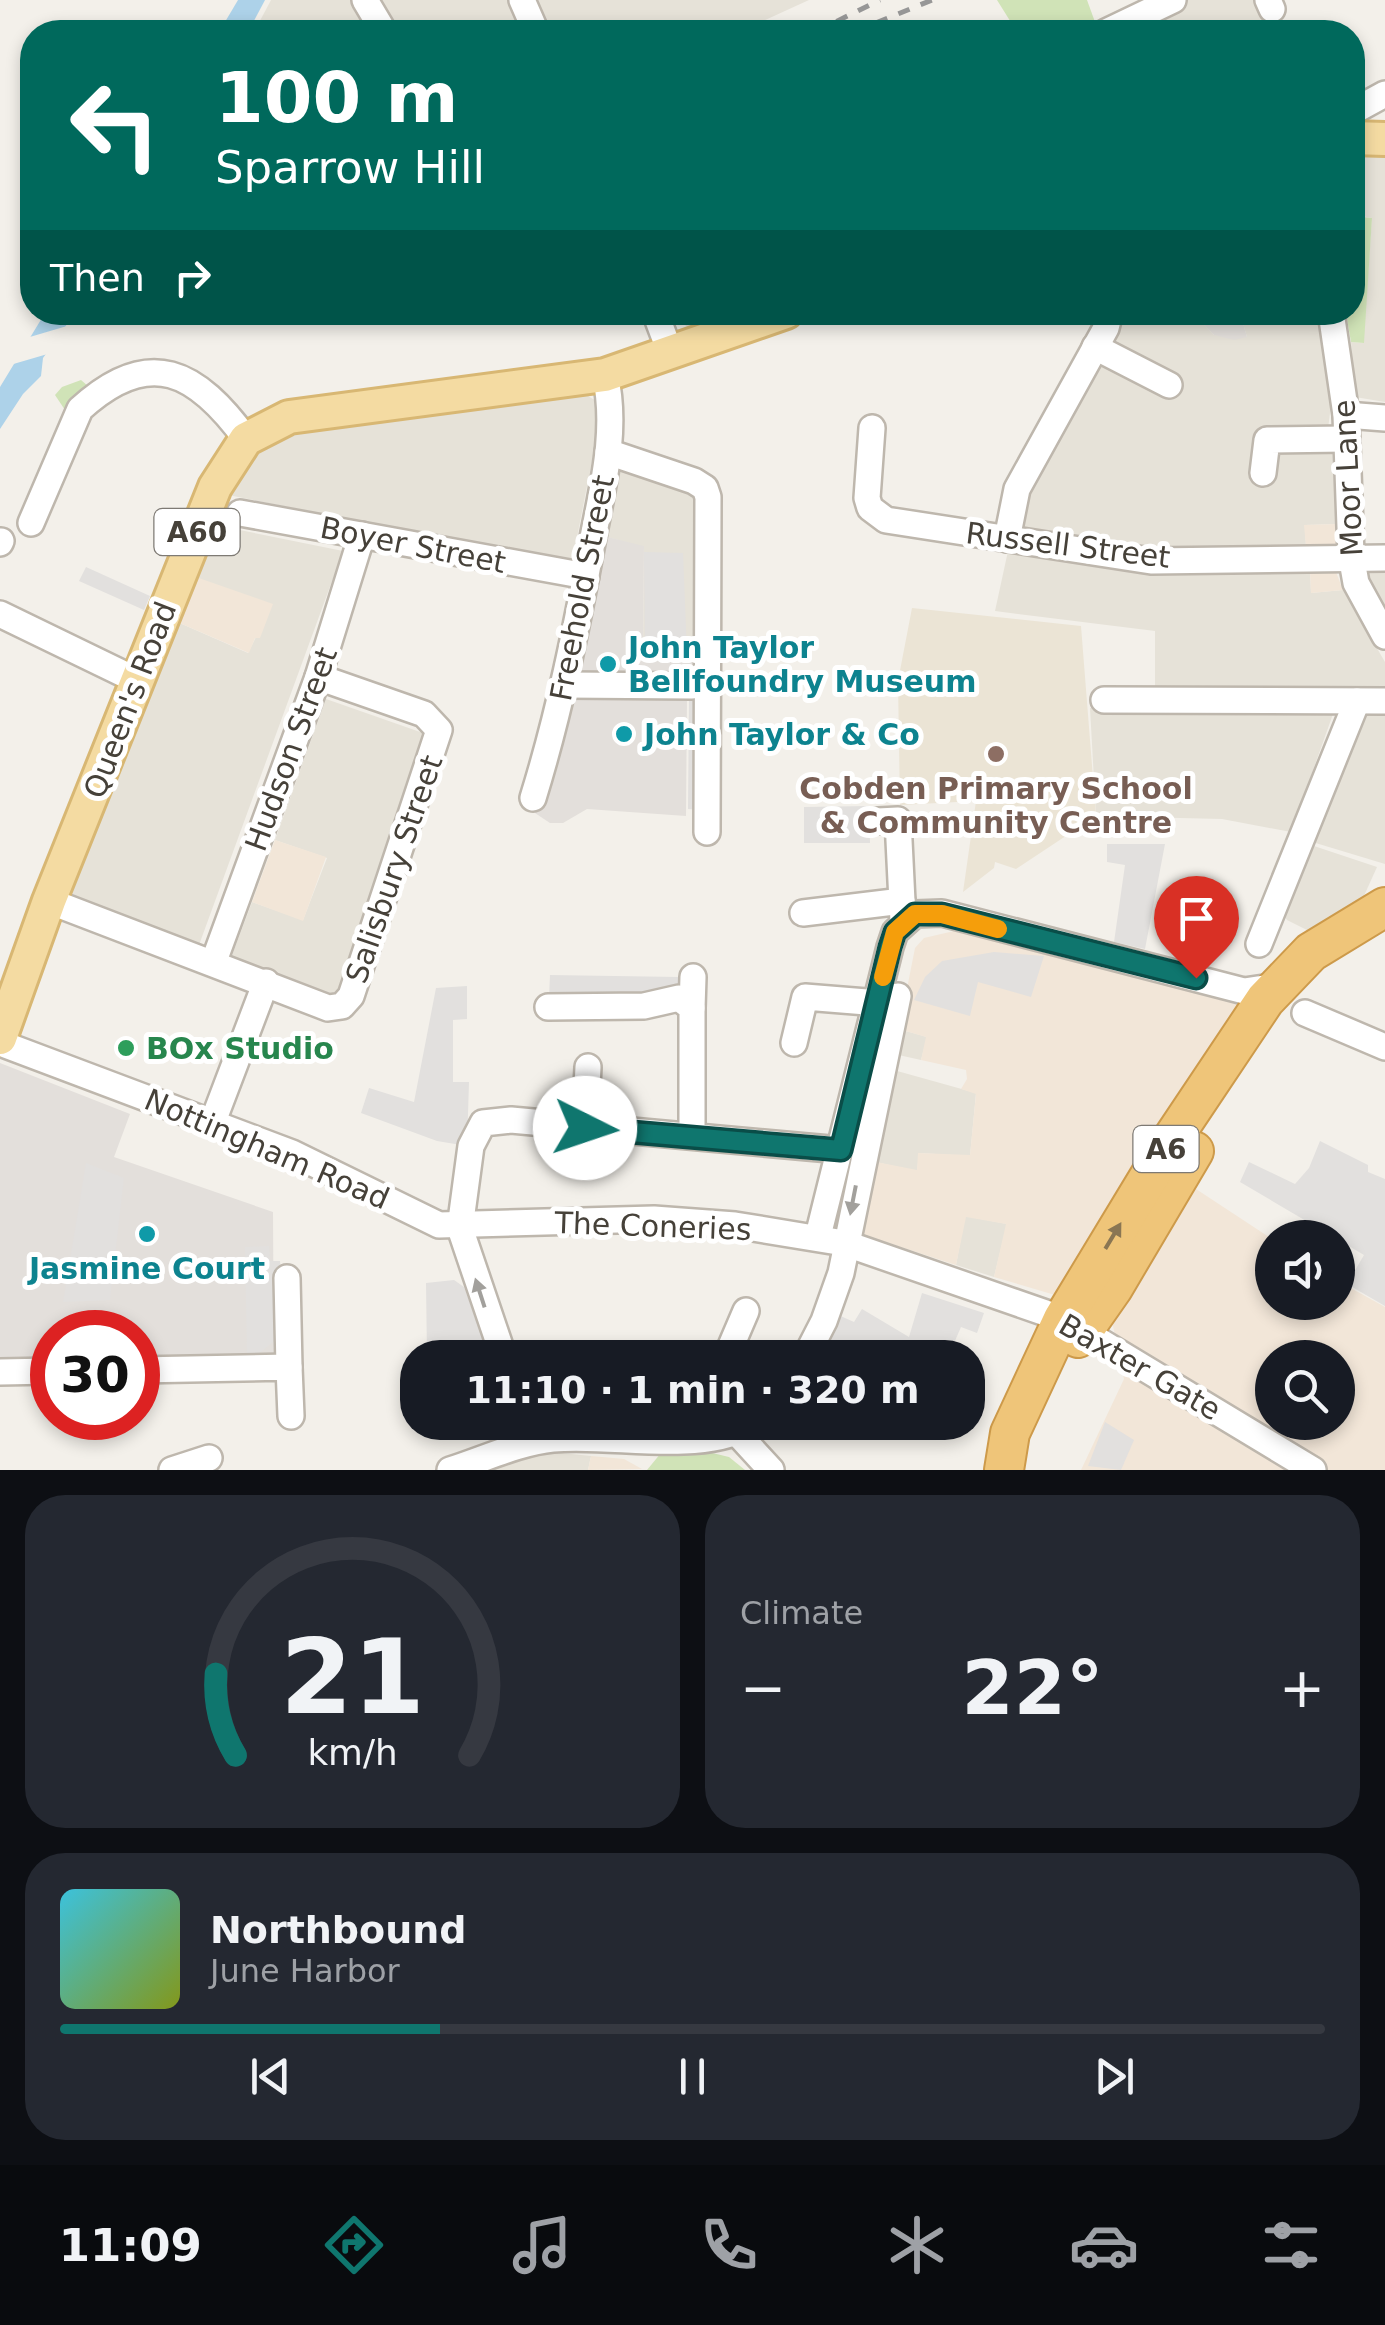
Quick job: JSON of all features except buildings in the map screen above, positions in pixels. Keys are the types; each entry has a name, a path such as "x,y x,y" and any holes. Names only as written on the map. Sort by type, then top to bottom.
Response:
{"highway":[{"name":"A6","path":"1006,1463 1023,1441 1073,1324 1172,1140 1278,986 1311,952 1385,907"},
{"name":"A6","path":"1073,1324 1114,1288 1281,1010 1328,959 1385,924"}],"main road":[{"path":"246,439 289,417 605,375 748,325"},
{"name":"Queen's Road","path":"0,1041 136,680 215,488 246,439"}],"street":[{"path":"1131,20 1173,0"},
{"path":"661,325 670,352"},
{"path":"1007,539 1018,489 1104,325"},
{"name":"Moor Lane","path":"1334,325 1346,427 1351,555 1356,582 1385,636"},
{"path":"1095,347 1169,385"},
{"path":"31,523 80,409 94,396 134,377 162,373 197,383 246,439"},
{"name":"Freehold Street","path":"533,798 566,685 608,452 610,395 605,375"},
{"path":"1263,473 1267,440 1385,418"},
{"name":"Russell Street","path":"872,428 866,487 870,508 878,515 1151,560 1351,555 1385,558"},
{"path":"608,452 694,482 705,488 708,496 707,832"},
{"name":"Boyer Street","path":"240,513 586,576"},
{"name":"Hudson Street","path":"214,962 318,677 362,535"},
{"path":"0,614 136,680"},
{"name":"Salisbury Street","path":"266,982 328,1008 342,1006 351,996 439,730 424,714 318,677"},
{"path":"566,685 692,686"},
{"path":"1120,694 1385,700"},
{"path":"1269,934 1357,702"},
{"path":"818,1236 890,947 903,912 898,820 878,821"},
{"path":"50,900 266,982 212,1124"},
{"path":"803,913 929,912 1244,990 1278,986"},
{"path":"812,1340 841,1273 844,1243 910,939 924,928 944,922 980,925"},
{"path":"692,1136 693,976"},
{"path":"794,1042 805,997 879,1003"},
{"path":"548,1006 644,1006 679,998 692,1008"},
{"path":"1305,1013 1385,1047"},
{"name":"Nottingham Road","path":"0,1041 342,1175 426,1221 460,1228"},
{"path":"585,1128 588,1067"},
{"path":"498,1340 460,1228 471,1146 483,1123 512,1120 841,1150"},
{"name":"The Coneries","path":"460,1228 637,1219 818,1236 844,1243"},
{"name":"Baxter Gate","path":"844,1243 1073,1324 1313,1470"},
{"path":"287,1278 291,1416"},
{"path":"733,1340 746,1310"},
{"path":"160,1369 289,1366"},
{"path":"0,1372 30,1371"},
{"path":"450,1470 522,1440"},
{"path":"754,1440 770,1470"},
{"path":"172,1470 209,1458"}],"shaded area":[{"path":"271,0 809,0 765,20 260,20"},
{"path":"1185,0 1258,0 1268,20 1149,20"},
{"path":"1365,154 1385,155 1385,402 1355,397 1351,342 1363,343 1372,218 1365,217"},
{"path":"1115,325 1204,325 1214,335 1247,337 1244,325 1322,325 1332,397 1326,445 1332,454 1337,524 1305,525 1306,547 1151,554 1018,531 1024,495"},
{"path":"1204,325 1244,325 1247,337 1234,340 1214,335"},
{"path":"585,394 596,401 599,425 572,563 228,495 235,467 274,433"},
{"path":"615,468 696,493 698,656 643,655 644,547 600,535"},
{"path":"1337,524 1339,547 1306,547 1304,525"},
{"path":"215,525 343,551 199,945 75,898 70,890 175,621 248,653 256,637 260,638 193,576"},
{"name":"John Taylor & Co","path":"600,535 644,546 643,655 698,656 698,680 574,677"},
{"path":"1008,551 1161,575 1310,570 1311,593 1343,590 1385,662 1385,692 1155,693 1155,631 995,611"},
{"path":"644,552 683,553 687,655 645,654"},
{"path":"1367,566 1385,567 1385,616 1370,583"},
{"path":"86,567 150,596 144,610 79,581"},
{"path":"1334,567 1343,590 1311,593 1310,570"},
{"path":"193,576 273,604 260,638 255,638 249,653 175,621"},
{"name":"Cobden Primary School & Community Centre","path":"912,608 1081,626 1096,816 1016,869 995,862 994,868 963,892 976,801 900,805 898,681"},
{"name":"John Taylor & Co","path":"571,696 687,697 686,816 587,809 563,823 550,823 532,811"},
{"path":"326,699 423,733 335,998 231,958 252,902 303,920 327,858 275,840"},
{"path":"689,699 701,699 700,810 688,809"},
{"path":"1090,708 1295,709 1333,714 1291,832 1222,819 1096,816"},
{"path":"1357,709 1385,711 1385,864 1309,841"},
{"path":"869,806 870,843 804,843 804,807"},
{"path":"275,840 326,857 303,921 252,902"},
{"path":"1107,844 1165,844 1145,949 1114,942 1125,865 1107,862"},
{"path":"1308,844 1377,867 1363,898 1311,932 1283,914"},
{"path":"954,931 1250,994 1055,1295 994,1277 1006,1224 966,1217 956,1265 864,1235 859,1225 866,1160 917,1170 918,1153 970,1155 976,1094 961,1089 967,1079 966,1070 921,1060 926,1037 899,1029 915,948 924,938"},
{"path":"994,952 1044,956 1031,997 978,982 970,1016 914,1000 925,977 942,961"},
{"path":"550,975 679,977 677,992 549,998"},
{"path":"467,986 467,1019 453,1020 453,1082 469,1082 467,1146 437,1141 361,1113 369,1088 414,1102 436,988"},
{"path":"899,1029 927,1037 921,1060 894,1054"},
{"path":"0,1063 130,1114 114,1157 273,1212 274,1380 160,1383 160,1310 30,1310 30,1384 0,1385"},
{"path":"890,1069 976,1093 970,1156 919,1153 917,1171 866,1160"},
{"path":"1320,1141 1368,1165 1368,1172 1385,1179 1385,1306 1355,1289 1355,1270 1364,1255 1355,1250 1355,1220 1305,1220 1240,1182 1249,1162 1295,1184 1309,1168"},
{"path":"86,1163 124,1178 110,1300 63,1302"},
{"path":"1196,1189 1255,1228 1255,1320 1355,1320 1355,1290 1385,1307 1385,1470 1081,1470 1124,1379 1112,1321"},
{"path":"965,1216 1007,1224 994,1277 956,1265"},
{"path":"269,1246 270,1261 280,1261 281,1273 275,1273 275,1340 255,1357 247,1356 245,1247"},
{"path":"454,1280 464,1287 484,1340 427,1340 426,1283"},
{"path":"922,1293 984,1313 977,1333 961,1327 955,1340 821,1340 836,1314 854,1322 862,1309 909,1337"},
{"path":"1105,1422 1134,1440 1121,1470 1088,1466"},
{"path":"551,1452 591,1456 588,1470 484,1470"},
{"path":"591,1456 624,1459 642,1469 588,1470"}],"green space":[{"path":"997,0 1087,0 1094,20 1010,20"},
{"path":"1365,217 1372,218 1364,343 1351,342 1348,325 1365,325"},
{"path":"81,380 89,387 65,410 55,395 62,387"},
{"path":"704,1451 729,1457 745,1470 647,1470 661,1453"}],"water":[{"path":"238,0 265,0 254,20 226,20"},
{"path":"38,325 66,325 43,358 41,376 23,394 0,429 0,387"}],"pier":[{"path":"67,326 51,353 10,365 23,339"}],"railway":[{"path":"839,20 880,0"},
{"path":"883,20 932,0"}],"slow traffic":[{"path":"883,977 895,932 915,914 942,914 998,929"}],"place":[{"name":"John Taylor Bellfoundry Museum","path":"608,664"},
{"name":"John Taylor & Co","path":"624,734"},
{"name":"Cobden Primary School & Community Centre","path":"996,754"},
{"name":"BOx Studio","path":"126,1048"},
{"name":"Jasmine Court","path":"147,1234"}],"route":[{"path":"585,1128 841,1150 890,947 895,932 915,914 942,914 1196,978"}]}
